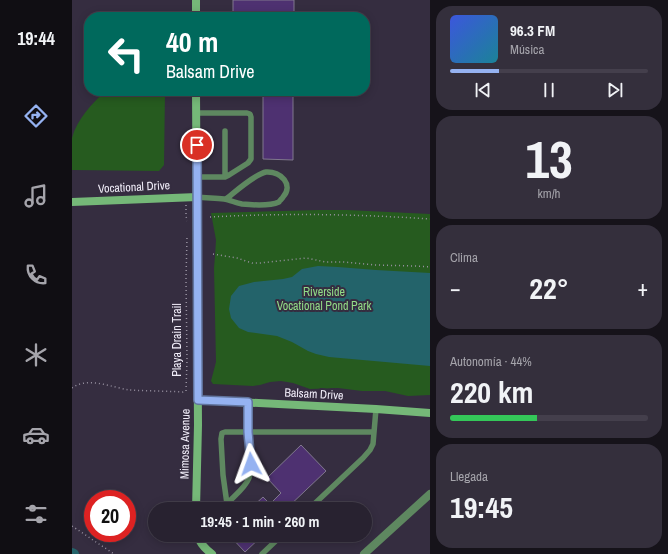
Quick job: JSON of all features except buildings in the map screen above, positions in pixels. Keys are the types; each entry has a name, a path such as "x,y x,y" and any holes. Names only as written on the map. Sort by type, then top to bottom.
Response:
{"street":[{"path":"196,0 196,12"},
{"name":"Mimosa Avenue","path":"196,96 198,400 196,502"},
{"name":"Vocational Drive","path":"72,202 197,197"},
{"name":"Balsam Drive","path":"198,400 376,408 430,413"},
{"path":"364,554 430,494"},
{"path":"200,542 212,554"}],"lane":[{"path":"196,113 247,113 250,114 251,117 251,159 248,163 229,176 197,177"},
{"path":"225,131 225,177"},
{"path":"197,197 226,200 241,204 267,204 279,202 285,195 287,187 285,180 279,174 265,172 226,200"},
{"path":"229,502 242,488 250,474 251,464 248,432 248,402"},
{"path":"317,502 370,450 373,444 376,408"},
{"path":"227,502 223,475 221,439 222,434 225,432 374,432"},
{"path":"262,554 275,542"}],"path":[{"path":"186,197 186,216 188,222"},
{"path":"210,217 303,214 379,215 430,219"},
{"name":"Playa Drain Trail","path":"72,388 85,383 97,383 129,390 186,391 187,236"},
{"path":"213,254 260,263 306,258 326,262 430,267"},
{"path":"72,526 114,554"}],"green space":[{"path":"100,96 165,96 164,165 159,171 72,170 72,138 74,131 77,124"},
{"name":"Riverside Vocational Pond Park","path":"319,210 430,214 430,395 408,396 385,391 362,391 338,388 310,389 293,383 281,381 253,386 213,384 211,381 216,362 214,268 216,240 211,213"}],"shaded area":[{"path":"318,266 430,273 430,366 329,357 316,354 277,336 248,332 239,328 231,318 229,309 231,296 239,286 254,282 292,277 302,269"}],"route":[{"path":"197,145 198,400 248,402 248,432 251,464"}]}
